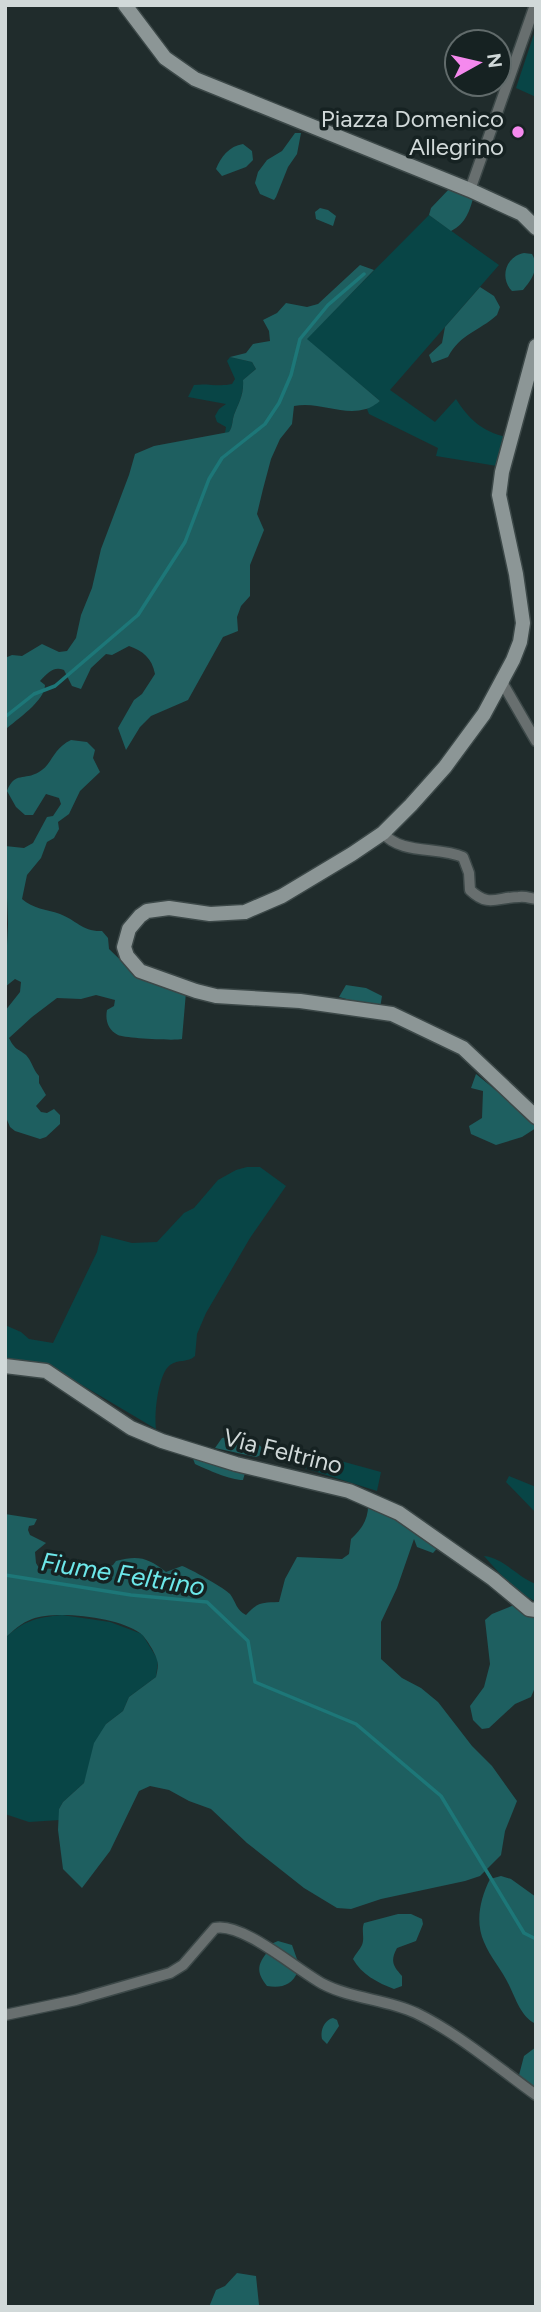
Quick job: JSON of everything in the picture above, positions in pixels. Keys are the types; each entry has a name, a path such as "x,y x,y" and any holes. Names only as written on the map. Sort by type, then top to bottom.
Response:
{"street":[{"path":"125,5 165,58 195,79 470,190 522,214 535,225"},
{"path":"470,190 535,5"},
{"path":"536,346 502,472 499,495 516,574 523,623 520,642 484,714 444,767 383,833 282,895 244,912 210,914 169,908 147,911 140,916 125,937 127,956 140,971 196,991 216,996 300,1001 392,1014 463,1048 536,1116"},
{"path":"502,682 536,741"},
{"path":"383,833 396,845 440,850 463,857 469,873 470,890 481,899 494,902 519,896 536,899"},
{"name":"Via Feltrino","path":"5,1366 46,1371 131,1428 162,1441 236,1464 349,1491 399,1513 493,1579 530,1609 536,1610"},
{"path":"5,2015 76,2000 170,1973 183,1965 215,1928 221,1927 241,1932 324,1985 416,2013 452,2033 536,2095"}],"shaded area":[{"path":"536,28 536,97 516,88"},
{"path":"295,133 301,133 297,154 288,167 276,197 274,200 260,194 255,183 258,172 267,160 282,151"},
{"path":"243,144 252,151 253,160 246,167 222,176 216,169 220,160 230,150"},
{"path":"451,187 474,195 464,220 451,231 429,215 431,208"},
{"path":"320,208 336,216 333,226 316,219 315,212"},
{"path":"429,215 499,265 390,390 435,422 456,399 476,423 506,437 497,466 436,456 438,448 369,414 367,409 380,401 306,339"},
{"path":"524,253 532,254 534,273 523,290 512,291 506,280 506,268 513,258"},
{"path":"360,265 374,270 307,339 380,401 370,408 357,411 312,405 294,406 292,424 280,439 271,459 263,489 257,514 264,530 250,565 250,596 241,606 237,617 238,631 223,637 188,700 151,716 140,727 126,750 118,728 134,700 142,694 155,674 146,656 129,646 112,655 106,654 91,668 81,689 72,686 64,670 51,671 40,681 45,685 40,697 5,730 5,658 12,655 22,656 42,644 59,652 67,651 76,638 101,549 135,454 154,446 229,432 242,394 243,380 256,369 252,362 230,357 246,353 253,344 270,341 269,331 263,320 277,313 286,303 307,307 318,304"},
{"path":"480,287 494,296 500,307 497,315 458,343 448,357 432,363 429,355 442,343 445,327"},
{"path":"230,357 252,362 256,369 243,380 242,394 231,428 225,433 226,427 217,422 215,416 226,404 188,397 194,385 232,384 235,379 227,361"},
{"path":"71,740 87,742 95,750 93,758 100,772 80,791 69,814 58,822 59,829 54,838 47,842 41,858 27,875 22,899 35,907 66,916 85,928 102,931 108,938 109,949 136,975 186,992 182,1039 118,1035 110,1028 106,1017 107,1010 114,1006 115,1000 96,995 81,999 57,998 9,1038 15,1047 28,1057 39,1076 39,1083 46,1095 36,1106 41,1112 47,1113 54,1109 60,1115 60,1124 40,1139 15,1131 10,1127 5,1115 5,1011 20,992 21,982 15,979 5,987 8,924 5,846 24,848 33,843 47,817 53,816 61,804 59,798 46,794 33,815 25,815 16,807 7,791 13,781 44,769 60,748"},
{"path":"346,985 366,988 382,996 380,1008 339,997"},
{"path":"476,1074 536,1123 536,1128 522,1137 496,1145 471,1134 469,1126 482,1118 483,1091 471,1088"},
{"path":"247,1167 260,1167 286,1186 250,1238 206,1313 197,1334 195,1356 173,1363 162,1377 156,1429 60,1372 5,1362 5,1325 29,1339 53,1343 97,1252 101,1235 132,1243 157,1242 184,1213 194,1208 218,1180"},
{"path":"236,1436 258,1443 263,1449 261,1455 256,1457 215,1448 222,1438"},
{"path":"308,1452 381,1472 377,1491 298,1466"},
{"path":"192,1456 245,1473 243,1480 226,1477 195,1464"},
{"path":"509,1476 536,1487 536,1513 506,1482"},
{"path":"368,1502 441,1544 433,1553 417,1547 414,1539 397,1588 381,1622 381,1659 402,1678 421,1688 438,1702 472,1746 492,1766 517,1801 505,1831 501,1855 480,1876 465,1881 381,1899 351,1909 337,1908 304,1888 247,1843 211,1809 169,1790 150,1786 139,1791 110,1851 82,1888 63,1869 58,1830 59,1809 84,1783 94,1743 106,1724 123,1711 129,1697 156,1677 158,1662 150,1645 140,1633 130,1627 102,1619 71,1615 43,1616 21,1625 5,1638 5,1514 37,1519 28,1530 30,1535 46,1543 35,1552 39,1568 66,1570 76,1559 101,1570 116,1561 131,1558 148,1561 166,1572 182,1566 227,1591 246,1615 261,1604 279,1602 285,1579 297,1557 342,1559 349,1554 351,1539 366,1518"},
{"path":"484,1556 498,1560 536,1584 536,1602 502,1576"},
{"path":"514,1605 536,1612 536,1685 531,1697 515,1704 489,1728 482,1729 473,1720 470,1706 484,1687 490,1664 485,1620 492,1614"},
{"path":"62,1615 110,1622 142,1634 158,1660 156,1677 129,1697 123,1711 106,1724 84,1783 59,1809 60,1820 29,1822 5,1814 5,1638 31,1621"},
{"path":"501,1876 511,1879 536,1897 536,2024 526,2017 481,1934 479,1919 484,1894 490,1879"},
{"path":"398,1914 411,1914 422,1919 423,1924 416,1941 397,1948 394,1963 402,1976 402,1986 394,1989 370,1977 353,1959 362,1945 364,1923"},
{"path":"278,1941 292,1945 298,1962 271,1944"},
{"path":"268,1951 298,1971 289,1983 272,1987 263,1981 259,1968"},
{"path":"333,2018 339,2026 327,2044 322,2039 322,2029 327,2021"},
{"path":"536,2047 536,2091 518,2079 524,2056"},
{"path":"237,2273 256,2276 259,2305 209,2307 216,2290 225,2286"}],"waterway":[{"path":"5,717 34,694 55,686 138,615 185,542 209,479 222,458 265,424 279,403 291,375 300,339 328,305 364,274"},
{"name":"Fiume Feltrino","path":"5,1575 131,1595 207,1602 248,1641 255,1682 356,1724 441,1796 524,1933 536,1939"}],"place":[{"name":"Piazza Domenico Allegrino","path":"518,132"}]}
